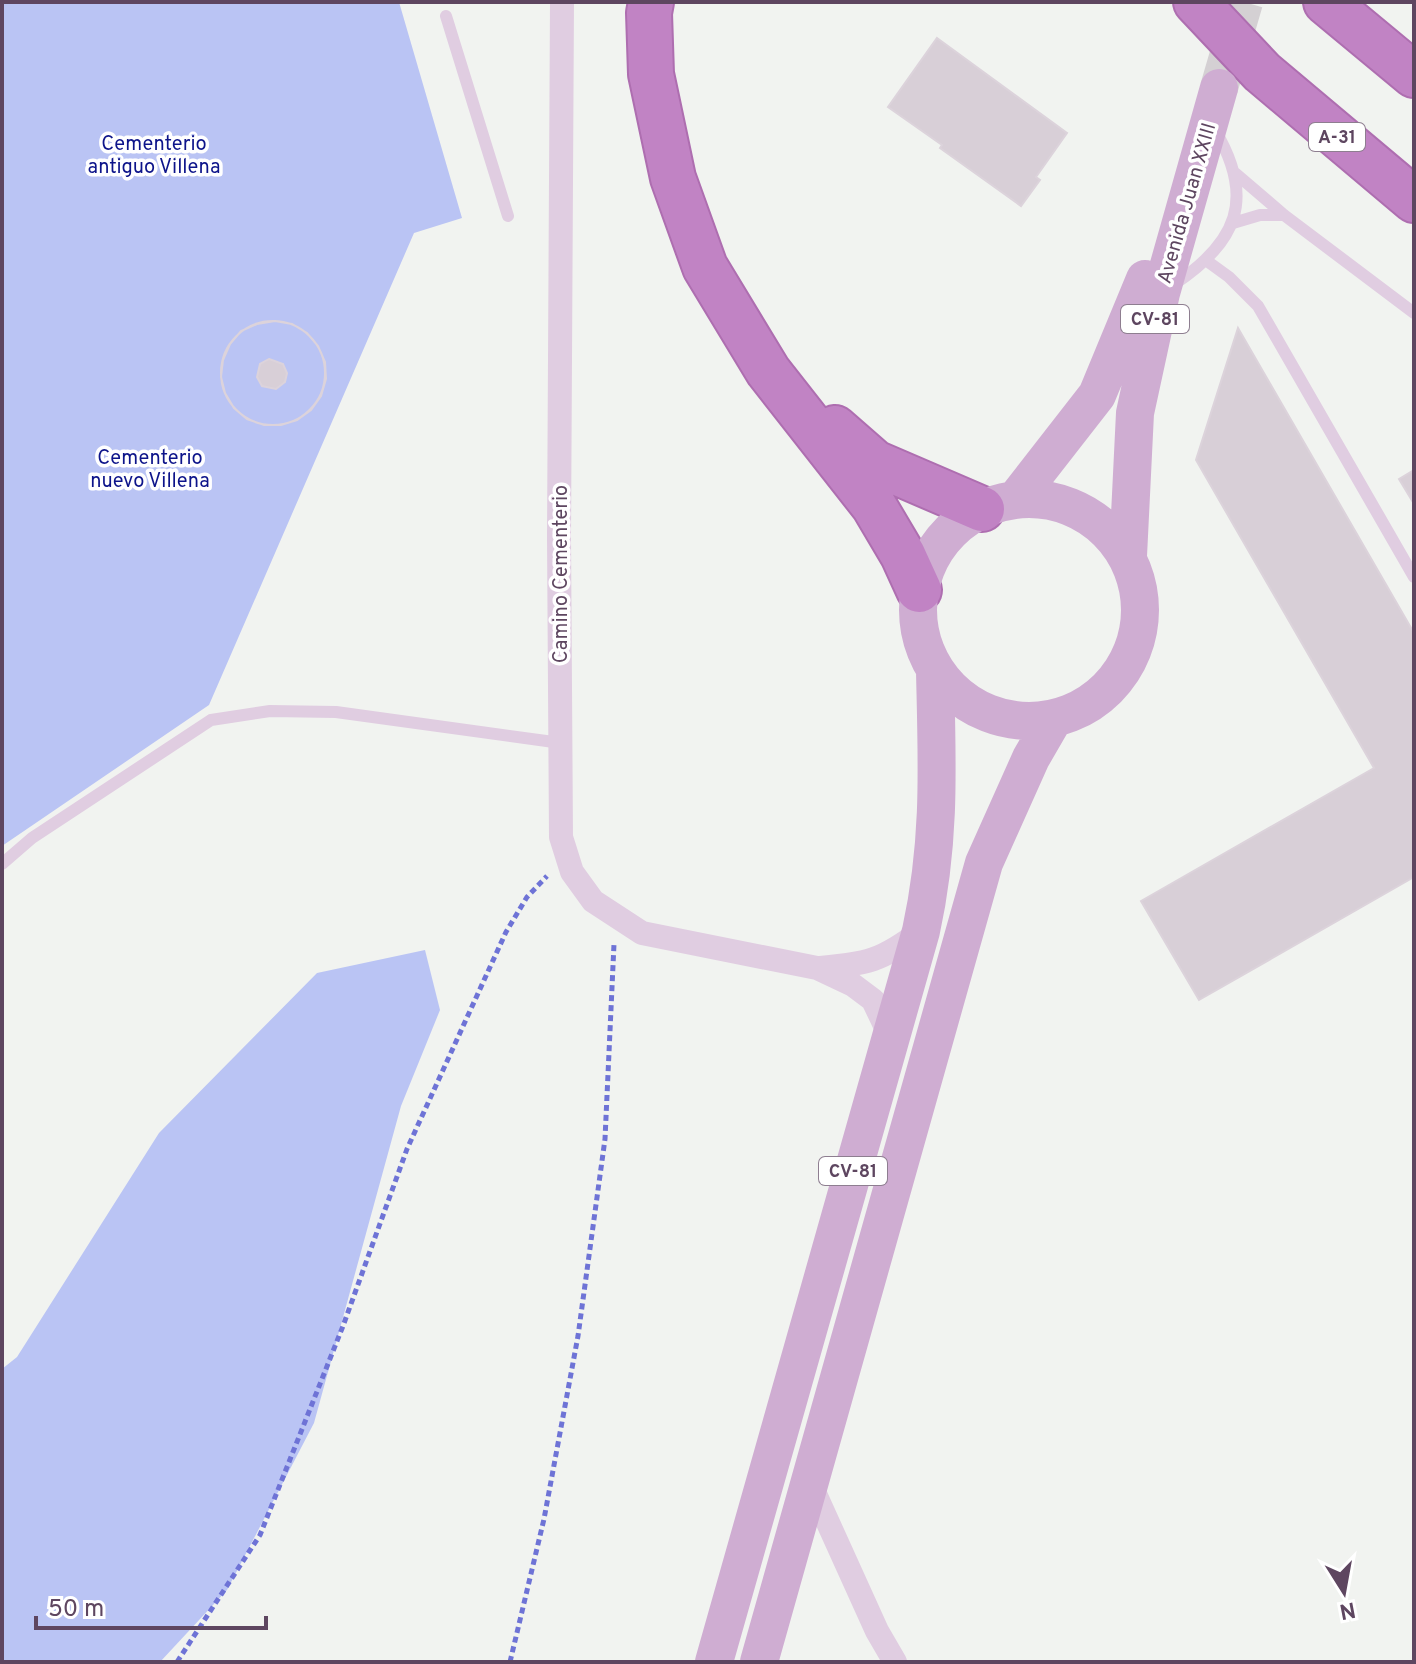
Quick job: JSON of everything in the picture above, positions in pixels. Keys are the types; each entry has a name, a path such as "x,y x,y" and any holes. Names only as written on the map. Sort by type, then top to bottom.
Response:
{"highway":[{"path":"651,2 651,74 673,178 705,267 768,371 874,506 903,555 919,590"},
{"path":"1161,2 1262,72"},
{"name":"A-31","path":"1196,2 1262,72 1414,200"},
{"path":"1326,2 1414,75"},
{"path":"768,371 875,463 999,504"}],"main road":[{"name":"Avenida Juan XXIII","path":"1128,556 1135,413 1161,293 1211,94"},
{"name":"Avenida Juan XXIII","path":"999,504 1097,395 1141,293 1211,94"},
{"name":"CV-81","path":"1049,500 1081,511 1108,530 1128,556 1140,589 1141,623 1132,657 1112,686 1085,707 1053,720 1019,721 986,714 958,696 935,671 923,646 917,618 919,590 931,557 952,528 999,504 1049,500"},
{"name":"CV-81","path":"714,1662 921,931 934,863 938,804 935,671"},
{"name":"CV-81","path":"759,1662 984,863 1031,758 1053,720"}],"street":[{"name":"Camino Cementerio","path":"562,2 561,837 572,872 593,901 642,933 817,968 853,985 873,1000 891,1038"},
{"name":"Camino Cementerio","path":"817,968 857,965 879,958 921,931"},
{"path":"810,1483 877,1631 895,1662"}],"lane":[{"path":"446,16 508,216"},
{"path":"1161,293 1207,261 1233,223 1235,173 1211,94"},
{"path":"1235,173 1284,215 1414,313"},
{"path":"1233,223 1260,215 1284,215"},
{"path":"1207,261 1229,277 1258,306 1414,577"},
{"path":"2,864 32,838 211,720 270,711 336,712 561,743"}],"path":[{"path":"177,1662 260,1535 343,1326 407,1149 506,932 527,897 567,855"},
{"path":"510,1662 544,1519 580,1322 605,1139 615,915"}],"green space":[{"path":"2,2 399,2 462,218 414,233 209,705 2,846"},
{"path":"425,950 440,1010 401,1106 314,1423 227,1590 160,1662 2,1662 2,1369 17,1357 159,1133 317,973"}],"building":[{"path":"937,38 1067,133 1036,177 1040,180 1021,206 888,107"},
{"path":"273,321 293,325 310,336 321,353 325,373 321,393 310,410 293,421 273,425 253,421 236,410 225,393 221,373 225,353 236,336 253,325"},
{"path":"275,321 292,324 307,333 318,346 325,362 326,379 321,396 311,410 297,420 281,425 264,425 247,419 234,408 225,393 221,377 223,360 230,344 241,331","holes":["269,359 283,364 287,373 285,382 276,389 262,386 257,377 260,364"]},
{"path":"1238,328 1414,633 1414,877 1199,1000 1141,901 1374,768 1196,460"},
{"path":"1414,470 1414,504 1399,479"}],"tunnel":[{"path":"1219,88 1244,2"}],"park label":[{"name":"Cementerio antiguo Villena","path":"154,154"},
{"name":"Cementerio nuevo Villena","path":"150,468"}]}
